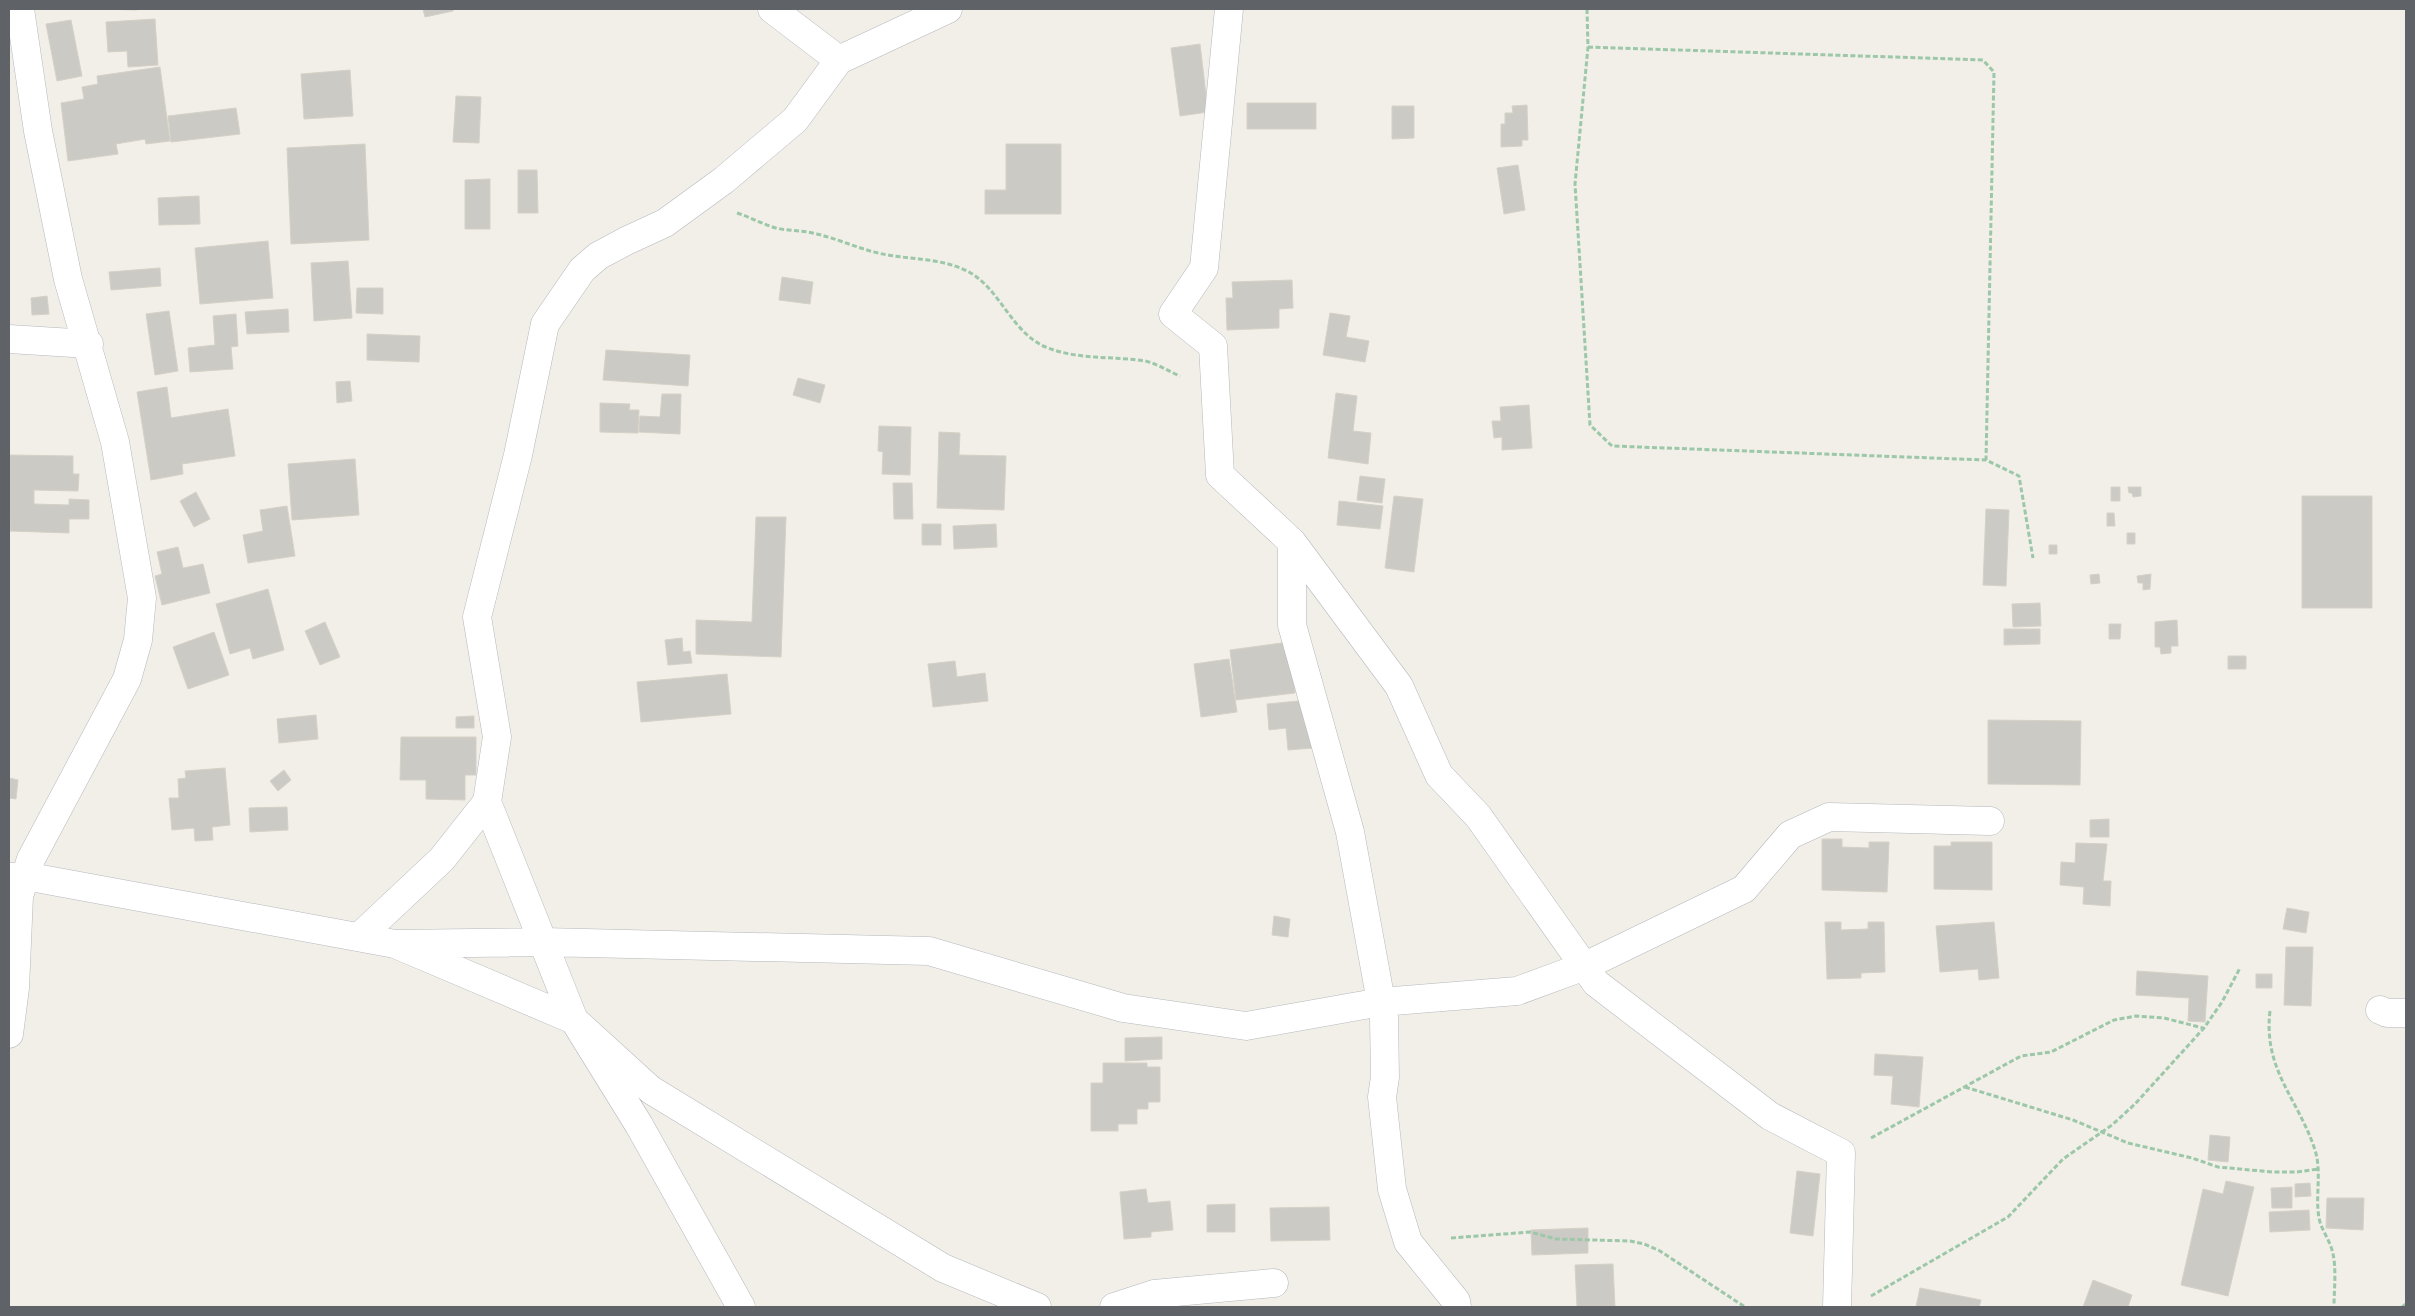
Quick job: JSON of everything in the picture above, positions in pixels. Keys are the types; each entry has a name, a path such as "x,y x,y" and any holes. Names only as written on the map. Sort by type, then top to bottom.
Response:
{"street":[{"path":"9,1034 15,988 19,896 17,877 30,859 127,679 138,640 142,598 115,442 89,344 68,279 38,131 20,9"},
{"path":"772,9 839,60"},
{"path":"358,937 442,859 487,802 497,737 478,617 518,455 545,324 582,270 626,241 666,223 698,200 795,120 839,60 948,9"},
{"path":"1229,9 1204,268 1173,314 1214,346 1220,475 1292,542 1399,686 1439,775 1478,816 1596,983 1770,1116 1841,1153 1837,1307"},
{"path":"9,339 89,344"},
{"path":"1292,542 1292,626 1350,832 1381,1002 1385,1067 1382,1097 1392,1189 1408,1242 1456,1301 1458,1307"},
{"path":"487,802 574,1020 639,1125 741,1307"},
{"path":"17,877 395,944 543,942 929,951 1123,1008 1246,1026 1381,1002 1516,991 1585,966 1744,889 1790,835 1829,818 1990,821"},
{"path":"395,944 574,1020 651,1090 943,1268 1037,1307"},
{"path":"1114,1307 1154,1294 1274,1283"}],"path":[{"path":"1587,9 1588,47 1575,184 1590,425 1612,446 1986,460 2019,476 2032,558"},
{"path":"1588,47 1983,60 1994,72 1986,460"},
{"path":"698,200 754,218 774,227 818,234 880,254 924,259 965,270 977,276 993,291 1015,322 1047,348 1073,355 1144,361 1157,364 1189,379 1215,386"},
{"path":"1871,1297 2008,1217 2063,1159 2112,1125 2136,1104 2204,1028 2222,1002 2240,968"},
{"path":"2270,1011 2268,1027 2270,1052 2276,1068 2306,1126 2315,1151 2318,1169 2319,1218 2332,1252 2334,1307"},
{"path":"1841,1153 1886,1131 2021,1056 2051,1052 2114,1020 2136,1016 2164,1018 2204,1028"},
{"path":"1964,1087 2074,1120 2128,1143 2192,1158 2218,1167 2272,1172 2318,1169"},
{"path":"1408,1242 1530,1232 1556,1239 1630,1241 1644,1244 1660,1251 1745,1307"},
{"path":"2402,1307 2406,1304"}],"building":[{"path":"102,9 137,9 137,10"},
{"path":"423,9 453,9 453,11 425,17"},
{"path":"155,19 158,65 128,67 127,51 108,52 106,22"},
{"path":"71,20 82,76 57,81 46,24"},
{"path":"1200,44 1208,112 1180,116 1171,48"},
{"path":"160,67 170,141 146,144 145,139 116,144 118,154 68,161 61,103 84,99 82,87 98,84 97,76"},
{"path":"350,70 353,116 304,119 301,74"},
{"path":"456,96 481,97 479,143 453,142"},
{"path":"1247,103 1316,103 1316,129 1247,129"},
{"path":"1527,105 1528,140 1522,140 1522,146 1501,147 1501,124 1505,124 1505,113 1513,113 1512,106"},
{"path":"1392,106 1414,106 1414,138 1392,139"},
{"path":"236,108 240,134 171,142 168,116"},
{"path":"365,144 369,240 291,244 287,148"},
{"path":"1006,144 1061,144 1061,214 985,214 985,190 1006,190"},
{"path":"1518,165 1525,210 1504,214 1497,168"},
{"path":"518,170 537,170 538,213 518,213"},
{"path":"490,179 490,229 465,229 465,180"},
{"path":"199,196 200,224 159,225 158,198"},
{"path":"268,241 273,298 200,304 195,248"},
{"path":"348,261 352,318 314,321 311,263"},
{"path":"160,268 161,286 111,290 109,272"},
{"path":"782,277 813,282 810,304 779,300"},
{"path":"1292,280 1293,308 1279,309 1279,328 1227,330 1226,298 1233,298 1232,282"},
{"path":"357,288 383,288 383,314 356,313"},
{"path":"47,296 49,314 32,315 31,298"},
{"path":"288,309 289,332 247,334 245,312"},
{"path":"169,311 178,371 155,375 146,314"},
{"path":"1330,313 1350,316 1346,337 1369,341 1365,362 1323,355"},
{"path":"236,314 238,346 231,347 233,369 190,372 188,348 215,345 213,316"},
{"path":"367,334 420,336 419,362 367,360"},
{"path":"606,350 690,355 688,386 603,380"},
{"path":"798,378 825,385 820,403 793,395"},
{"path":"350,381 352,401 337,403 336,382"},
{"path":"167,387 171,418 228,409 235,456 182,464 183,474 151,480 137,392"},
{"path":"1336,393 1357,396 1353,431 1371,433 1368,464 1328,458"},
{"path":"662,394 681,394 680,434 639,432 640,416 660,417"},
{"path":"600,403 630,404 629,410 639,410 638,433 600,432"},
{"path":"1529,405 1532,448 1502,450 1502,437 1494,438 1492,421 1501,421 1500,407"},
{"path":"879,426 911,427 910,475 882,474 883,452 878,451"},
{"path":"939,432 960,433 959,455 1006,456 1004,510 937,508"},
{"path":"9,455 73,456 73,474 79,474 78,491 34,490 34,504 69,505 69,499 89,500 89,519 69,519 69,533 10,531"},
{"path":"355,459 359,515 292,520 288,464"},
{"path":"1360,476 1385,479 1382,503 1357,500"},
{"path":"893,483 912,483 913,519 894,519"},
{"path":"2111,487 2120,487 2120,501 2111,501"},
{"path":"2128,487 2141,487 2141,496 2133,497 2132,493 2129,493"},
{"path":"196,492 210,519 194,527 180,501"},
{"path":"1394,496 1423,499 1414,572 1385,568"},
{"path":"2302,496 2372,496 2372,608 2302,608"},
{"path":"1339,501 1383,506 1380,529 1337,525"},
{"path":"287,506 295,556 248,563 243,535 263,531 260,510"},
{"path":"1986,509 2009,510 2006,586 1983,585"},
{"path":"2107,513 2114,513 2115,526 2107,526"},
{"path":"756,517 786,517 781,657 696,654 696,620 752,622"},
{"path":"922,524 941,524 941,545 922,545"},
{"path":"996,524 997,547 954,549 953,526"},
{"path":"2127,533 2135,533 2135,544 2127,544"},
{"path":"2049,545 2057,545 2057,554 2049,554"},
{"path":"178,547 183,568 203,564 210,593 162,605 155,576 162,574 157,552"},
{"path":"2099,574 2100,583 2091,584 2090,575"},
{"path":"2151,574 2150,589 2143,590 2143,583 2138,583 2137,576"},
{"path":"268,589 284,650 253,659 250,648 230,654 216,604"},
{"path":"2040,603 2041,626 2013,627 2012,604"},
{"path":"2177,620 2178,646 2171,646 2171,653 2161,654 2160,647 2155,647 2155,622"},
{"path":"325,622 340,657 320,665 305,631"},
{"path":"2109,624 2121,624 2120,639 2109,639"},
{"path":"2004,629 2040,629 2040,644 2004,645"},
{"path":"214,632 229,675 188,689 173,647"},
{"path":"682,638 683,652 690,651 692,663 668,665 665,640"},
{"path":"1289,642 1295,693 1236,700 1230,650"},
{"path":"2228,656 2246,656 2246,669 2228,669"},
{"path":"1229,659 1237,712 1201,717 1194,664"},
{"path":"955,661 957,677 985,673 988,701 933,707 928,664"},
{"path":"727,674 731,714 641,722 637,682"},
{"path":"1308,700 1313,748 1288,750 1286,728 1269,730 1267,704"},
{"path":"316,715 318,739 279,743 277,719"},
{"path":"474,716 474,728 456,728 456,717"},
{"path":"1988,720 2081,721 2080,785 1988,784"},
{"path":"401,737 476,737 476,775 465,775 465,800 426,799 426,780 400,780"},
{"path":"225,768 230,825 212,827 213,840 195,841 194,828 172,830 169,798 179,798 178,779 186,778 185,771"},
{"path":"284,770 291,780 278,791 270,781"},
{"path":"9,778 18,780 16,799 9,798"},
{"path":"287,807 288,830 250,832 249,808"},
{"path":"2109,819 2109,837 2090,837 2090,820"},
{"path":"1822,839 1842,839 1842,847 1869,848 1869,842 1889,842 1887,892 1822,890"},
{"path":"1951,842 1992,842 1992,890 1934,889 1934,846 1951,846"},
{"path":"2076,843 2107,844 2103,881 2111,881 2110,906 2083,904 2084,887 2060,885 2061,862 2075,863"},
{"path":"2287,908 2309,912 2306,933 2283,929"},
{"path":"1274,916 1290,919 1288,937 1272,935"},
{"path":"1825,922 1841,922 1841,930 1868,929 1868,922 1884,922 1885,972 1861,973 1861,978 1827,979"},
{"path":"1994,922 1999,978 1979,980 1978,969 1940,972 1936,926"},
{"path":"2286,947 2313,947 2311,1006 2284,1005"},
{"path":"2137,971 2208,976 2205,1022 2188,1021 2189,998 2136,995"},
{"path":"2256,974 2272,974 2272,988 2256,988"},
{"path":"1162,1037 1162,1059 1125,1061 1125,1038"},
{"path":"1875,1054 1923,1057 1919,1107 1891,1104 1893,1076 1874,1075"},
{"path":"1103,1063 1147,1063 1147,1067 1160,1067 1160,1102 1148,1102 1148,1109 1137,1109 1137,1124 1118,1124 1118,1131 1091,1131 1091,1083 1103,1083"},
{"path":"2210,1135 2230,1137 2228,1162 2208,1160"},
{"path":"1797,1171 1820,1174 1813,1236 1790,1233"},
{"path":"2226,1181 2254,1187 2228,1296 2181,1285 2203,1189 2223,1194"},
{"path":"2310,1183 2311,1196 2295,1197 2295,1184"},
{"path":"2292,1187 2292,1208 2272,1208 2271,1188"},
{"path":"1146,1189 1148,1203 1170,1201 1173,1230 1151,1232 1151,1237 1124,1239 1120,1192"},
{"path":"2327,1198 2364,1198 2363,1230 2326,1228"},
{"path":"1235,1204 1235,1232 1207,1232 1207,1205"},
{"path":"1329,1207 1330,1240 1271,1241 1270,1208"},
{"path":"2309,1210 2310,1230 2270,1232 2269,1212"},
{"path":"1588,1228 1588,1253 1532,1255 1531,1230"},
{"path":"1613,1264 1615,1307 1577,1307 1575,1265"},
{"path":"2093,1280 2132,1295 2128,1307 2083,1307"},
{"path":"1920,1288 1981,1300 1979,1307 1916,1307"}]}
